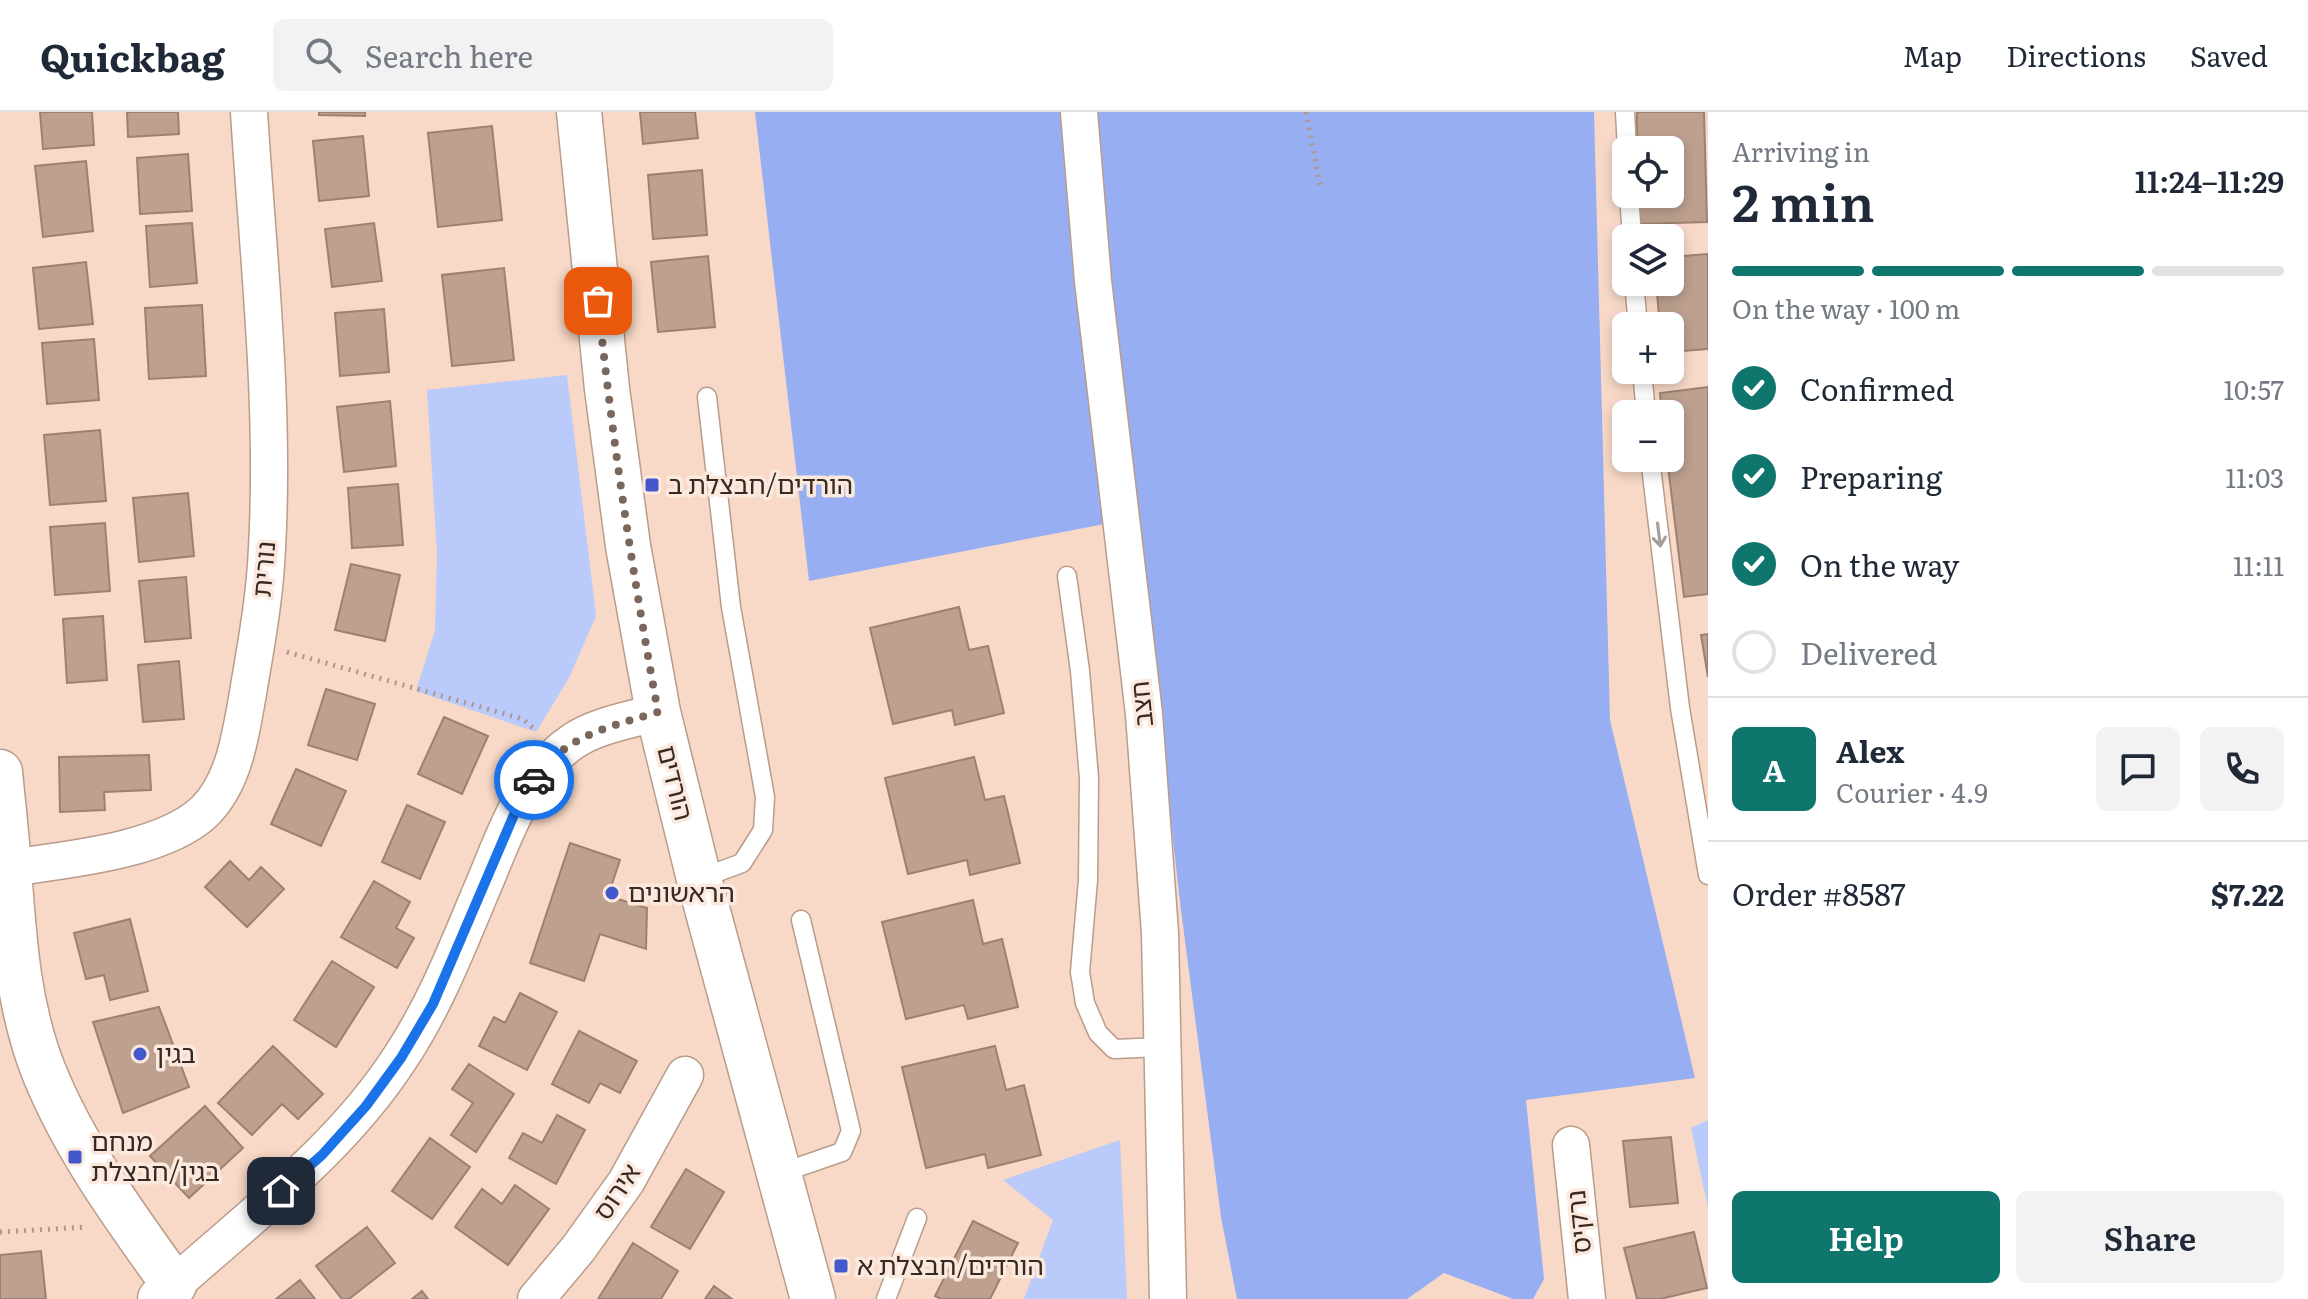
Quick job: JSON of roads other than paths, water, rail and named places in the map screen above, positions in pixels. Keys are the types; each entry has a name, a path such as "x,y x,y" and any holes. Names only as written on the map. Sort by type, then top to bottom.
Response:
{"street":[{"name":"נורית","path":"9,868 142,844 176,830 205,811 227,778 239,740 257,643 267,549 268,446 249,112"},
{"name":"הורדים","path":"579,112 607,389 628,546 658,712 699,879 813,1299"},
{"name":"חצב","path":"1079,112 1093,281 1144,714 1160,933 1168,1299"},
{"path":"0,772 14,951 26,1012 43,1070 67,1122 131,1225 167,1292 322,1155 366,1106 401,1058 433,1004 519,803 544,765 574,740 658,712"},
{"name":"אירוס","path":"536,1299 578,1249 626,1182 685,1075"},
{"name":"נרקיס","path":"1571,1145 1587,1299"}],"lane":[{"path":"1625,112 1626,136"},
{"path":"699,879 742,863 763,830 765,797 731,607 707,397"},
{"path":"1652,472 1680,708 1708,875"},
{"path":"1067,576 1080,671 1089,778 1088,880 1080,972 1085,1003 1098,1033 1114,1049 1162,1047"},
{"path":"778,1174 842,1152 851,1131 801,920"},
{"path":"886,1299 917,1218"}],"place":[{"name":"הורדים/חבצלת ב","path":"652,485"},
{"name":"הראשונים","path":"612,893"},
{"name":"בגין","path":"140,1054"},
{"name":"מנחם בגין/חבצלת","path":"75,1157"},
{"name":"הורדים/חבצלת א","path":"841,1266"}]}
